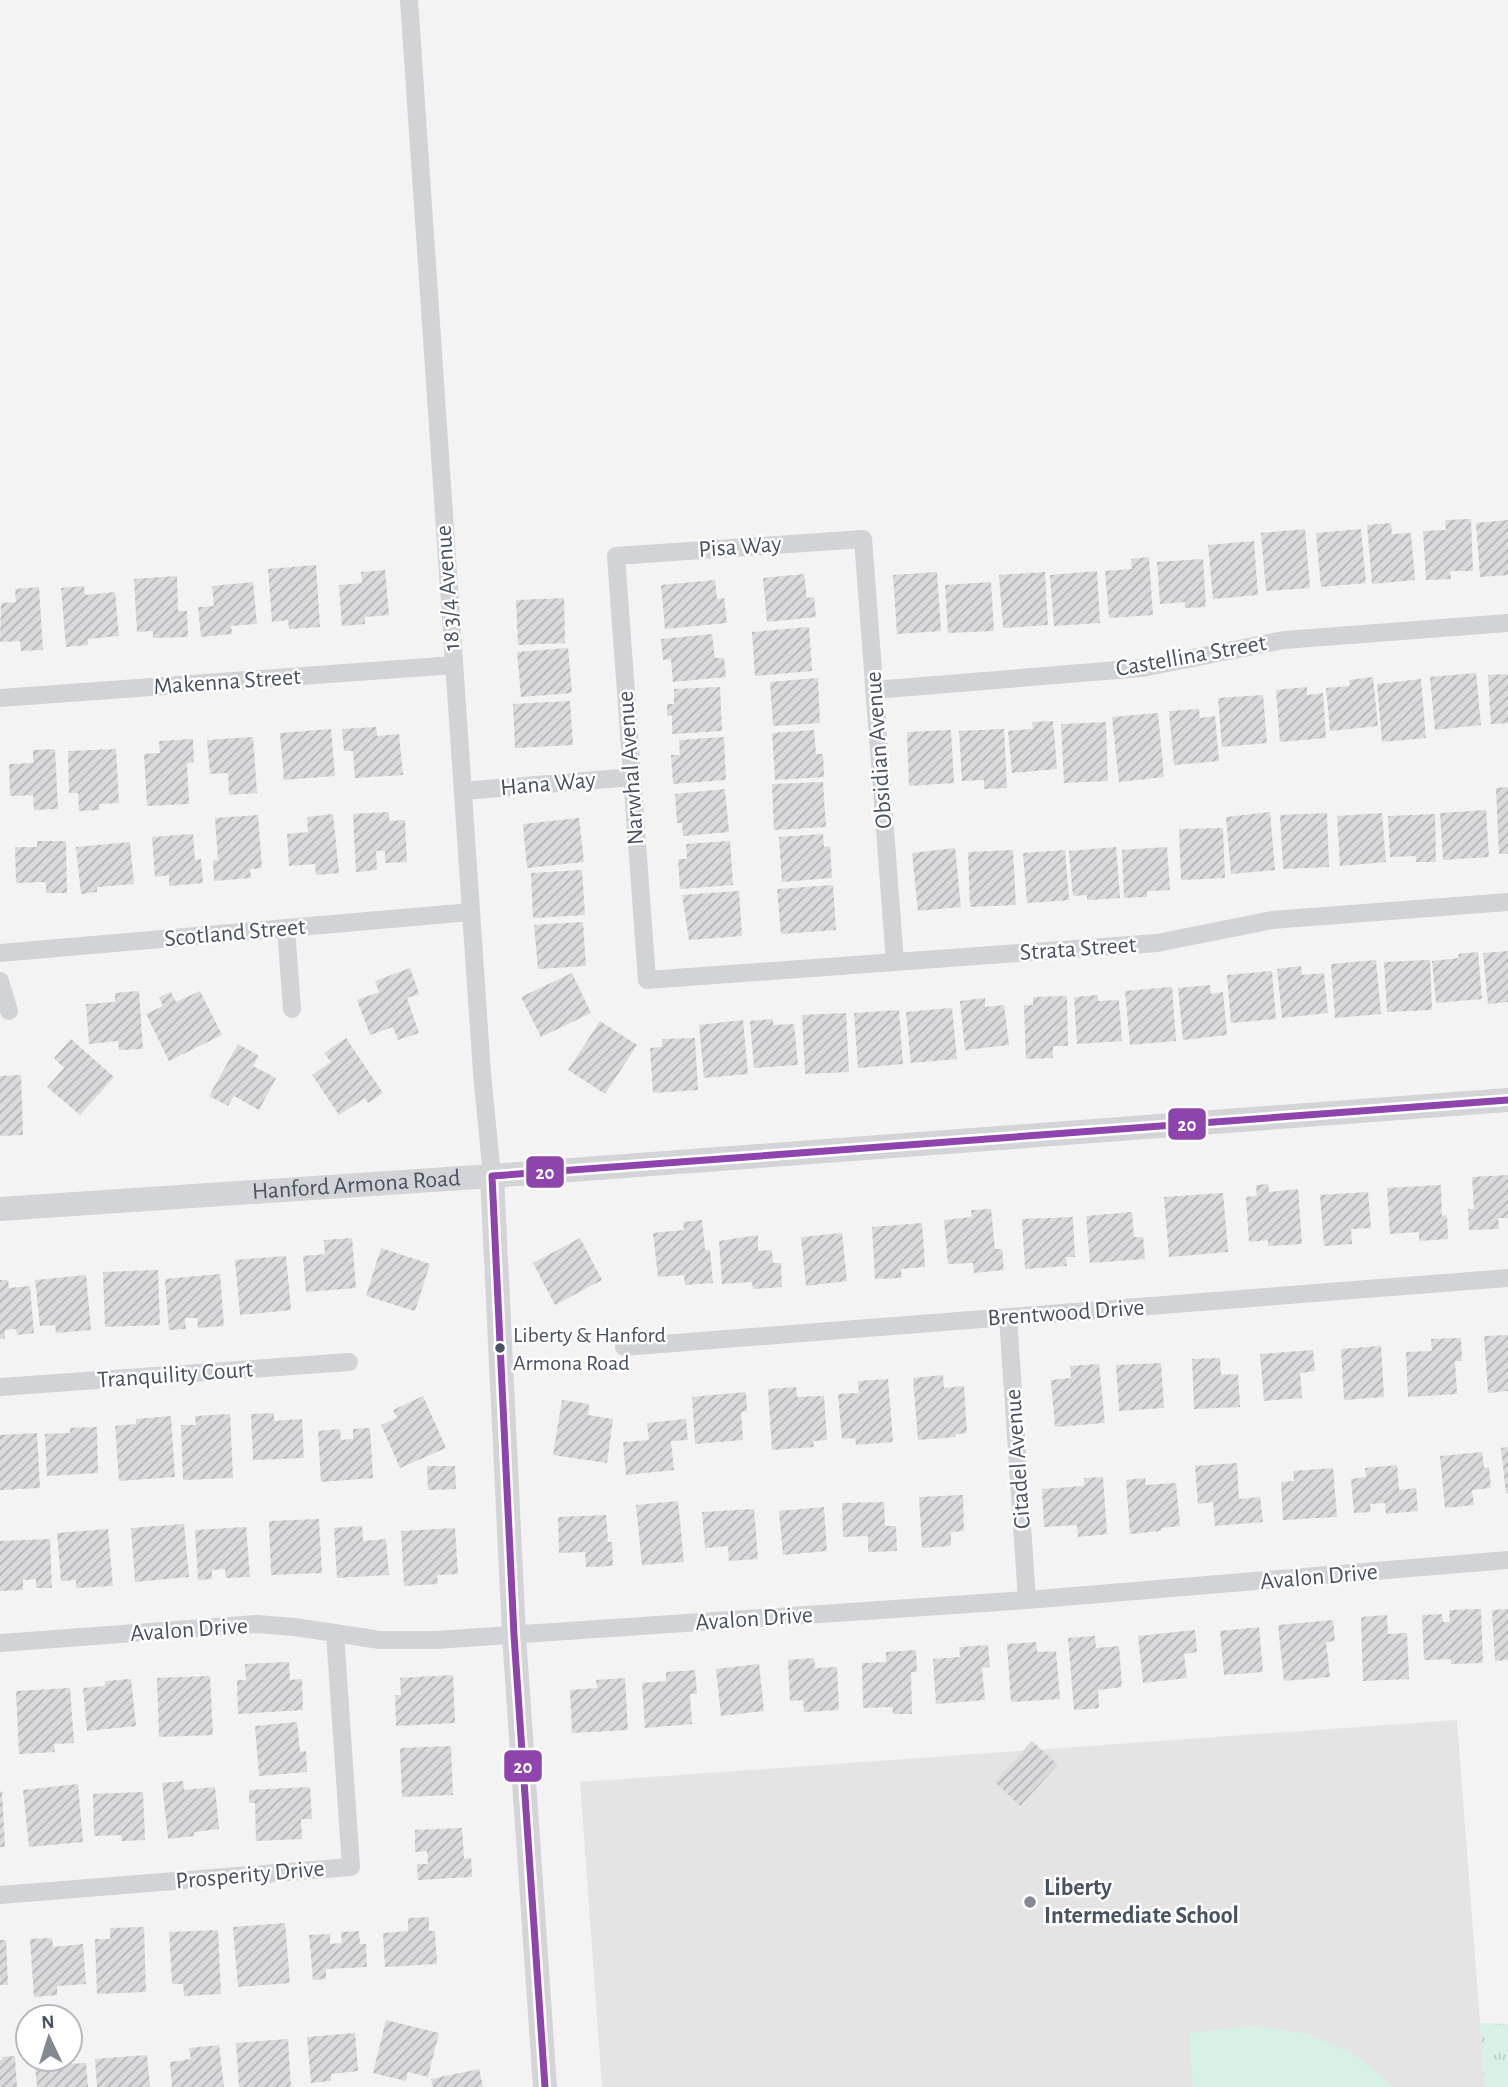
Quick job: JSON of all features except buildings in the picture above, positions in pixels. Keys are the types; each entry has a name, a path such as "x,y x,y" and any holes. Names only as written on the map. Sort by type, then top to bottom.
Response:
{"main road":[{"name":"Hanford Armona Road","path":"0,1209 492,1176 1508,1100"},
{"path":"492,1176 514,1635 545,2087"}],"street":[{"name":"18 3/4 Avenue","path":"409,0 482,1073 492,1176"},
{"name":"Pisa Way","path":"616,556 863,539"},
{"name":"Obsidian Avenue","path":"863,539 895,962"},
{"name":"Narwhal Avenue","path":"616,556 647,980"},
{"name":"Castellina Street","path":"874,690 1142,668 1284,640 1508,623"},
{"name":"Makenna Street","path":"0,698 454,666"},
{"name":"Hana Way","path":"463,791 632,778"},
{"name":"Strata Street","path":"647,980 1157,943 1272,920 1508,902"},
{"name":"Scotland Street","path":"0,953 471,912"},
{"path":"286,928 292,1009"},
{"path":"0,981 9,1011"},
{"name":"Brentwood Drive","path":"624,1347 1508,1278"},
{"name":"Citadel Avenue","path":"1008,1317 1027,1600"},
{"name":"Tranquility Court","path":"0,1387 349,1362"},
{"name":"Avalon Drive","path":"0,1643 257,1625 380,1640 435,1640 1027,1600 1508,1560"},
{"name":"Prosperity Drive","path":"0,1895 351,1867 335,1633"}],"shaded area":[{"name":"Liberty Intermediate School","path":"1457,1720 1485,2087 602,2087 580,1782"}],"green space":[{"path":"1480,2023 1508,2024 1508,2087 1485,2087"},
{"path":"1253,2026 1308,2034 1354,2054 1394,2087 1193,2087 1189,2033"}],"transit line":[{"name":"20","path":"545,2087 514,1635 492,1176 1508,1100"}],"place":[{"name":"Liberty & Hanford Armona Road","path":"500,1348"},
{"name":"Liberty Intermediate School","path":"1030,1902"}]}
